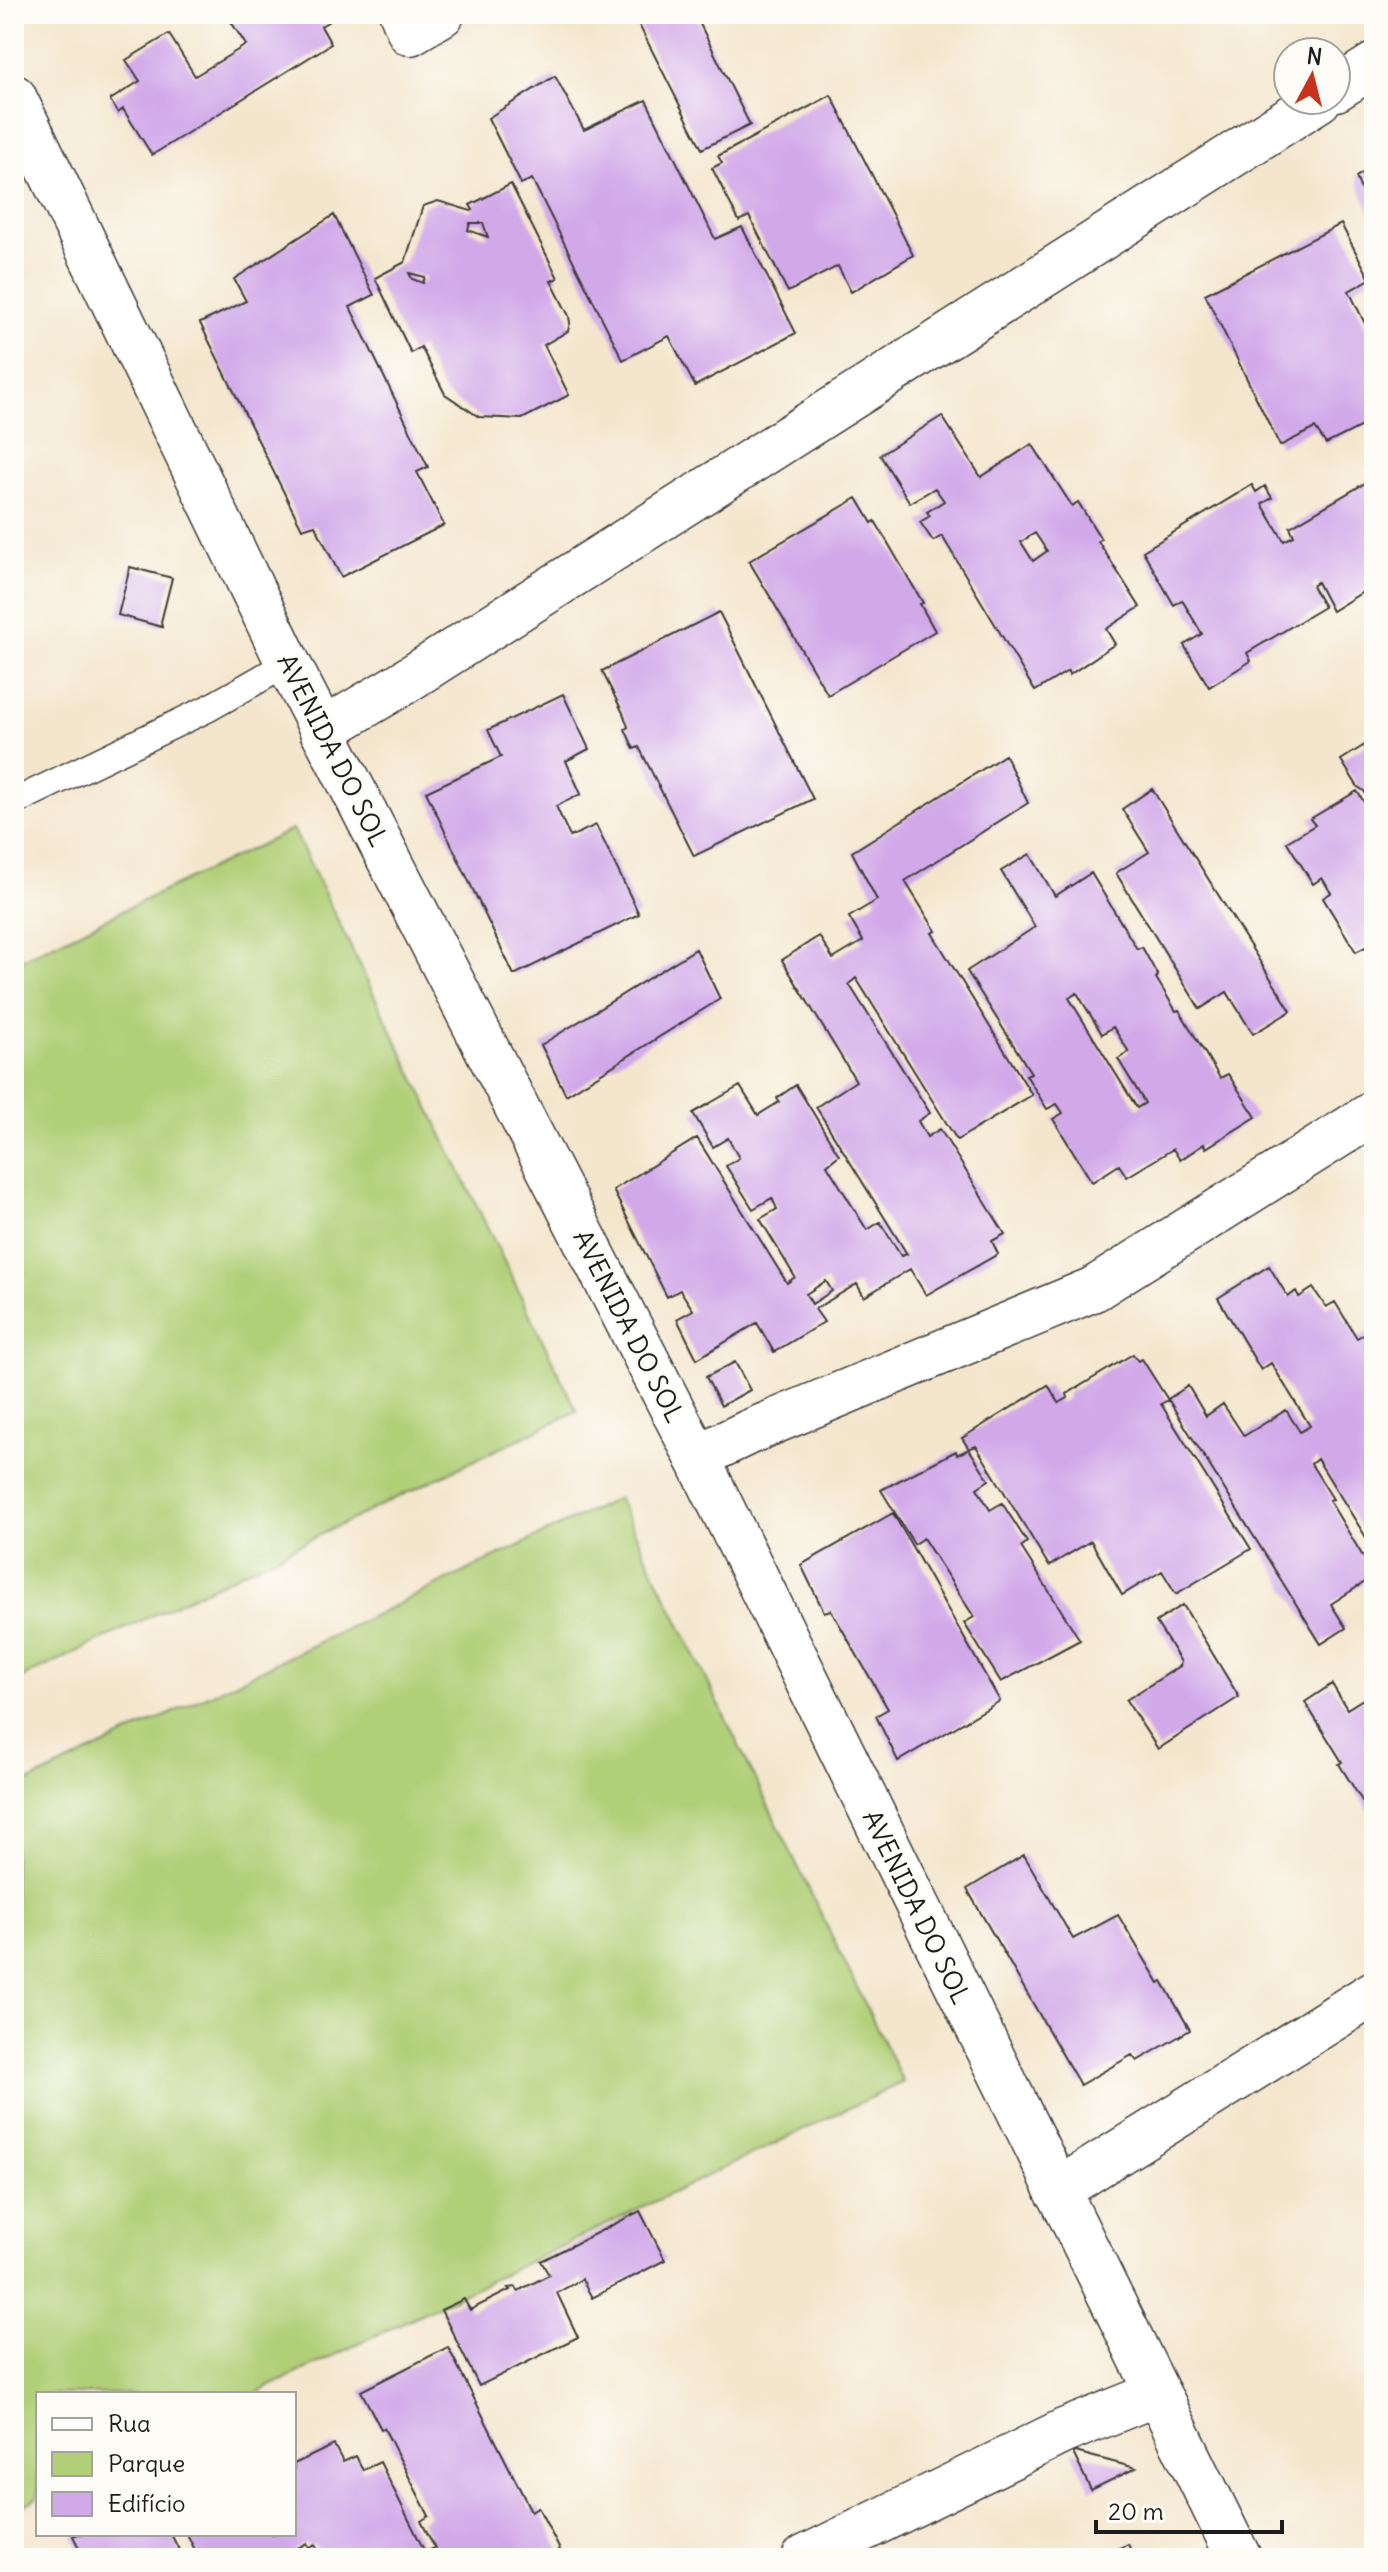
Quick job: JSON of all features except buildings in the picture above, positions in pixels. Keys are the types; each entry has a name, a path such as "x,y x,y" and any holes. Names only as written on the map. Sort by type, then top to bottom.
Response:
{"street":[{"path":"402,14 410,33 442,14"},
{"path":"1352,79 1374,65"},
{"name":"AVENIDA DO SOL","path":"14,97 288,663 697,1457 1239,2558"},
{"path":"322,731 398,686 1294,116"},
{"path":"697,1457 763,1426 1094,1289 1374,1113"},
{"path":"1057,2191 1374,1993"},
{"path":"804,2558 1064,2431 1156,2394"}],"lane":[{"path":"14,802 209,708 288,663"}],"green space":[{"path":"293,829 577,1411 14,1682 14,963"},
{"path":"618,1498 903,2082 258,2392 36,2392 36,2499 14,2510 14,1789"}]}
